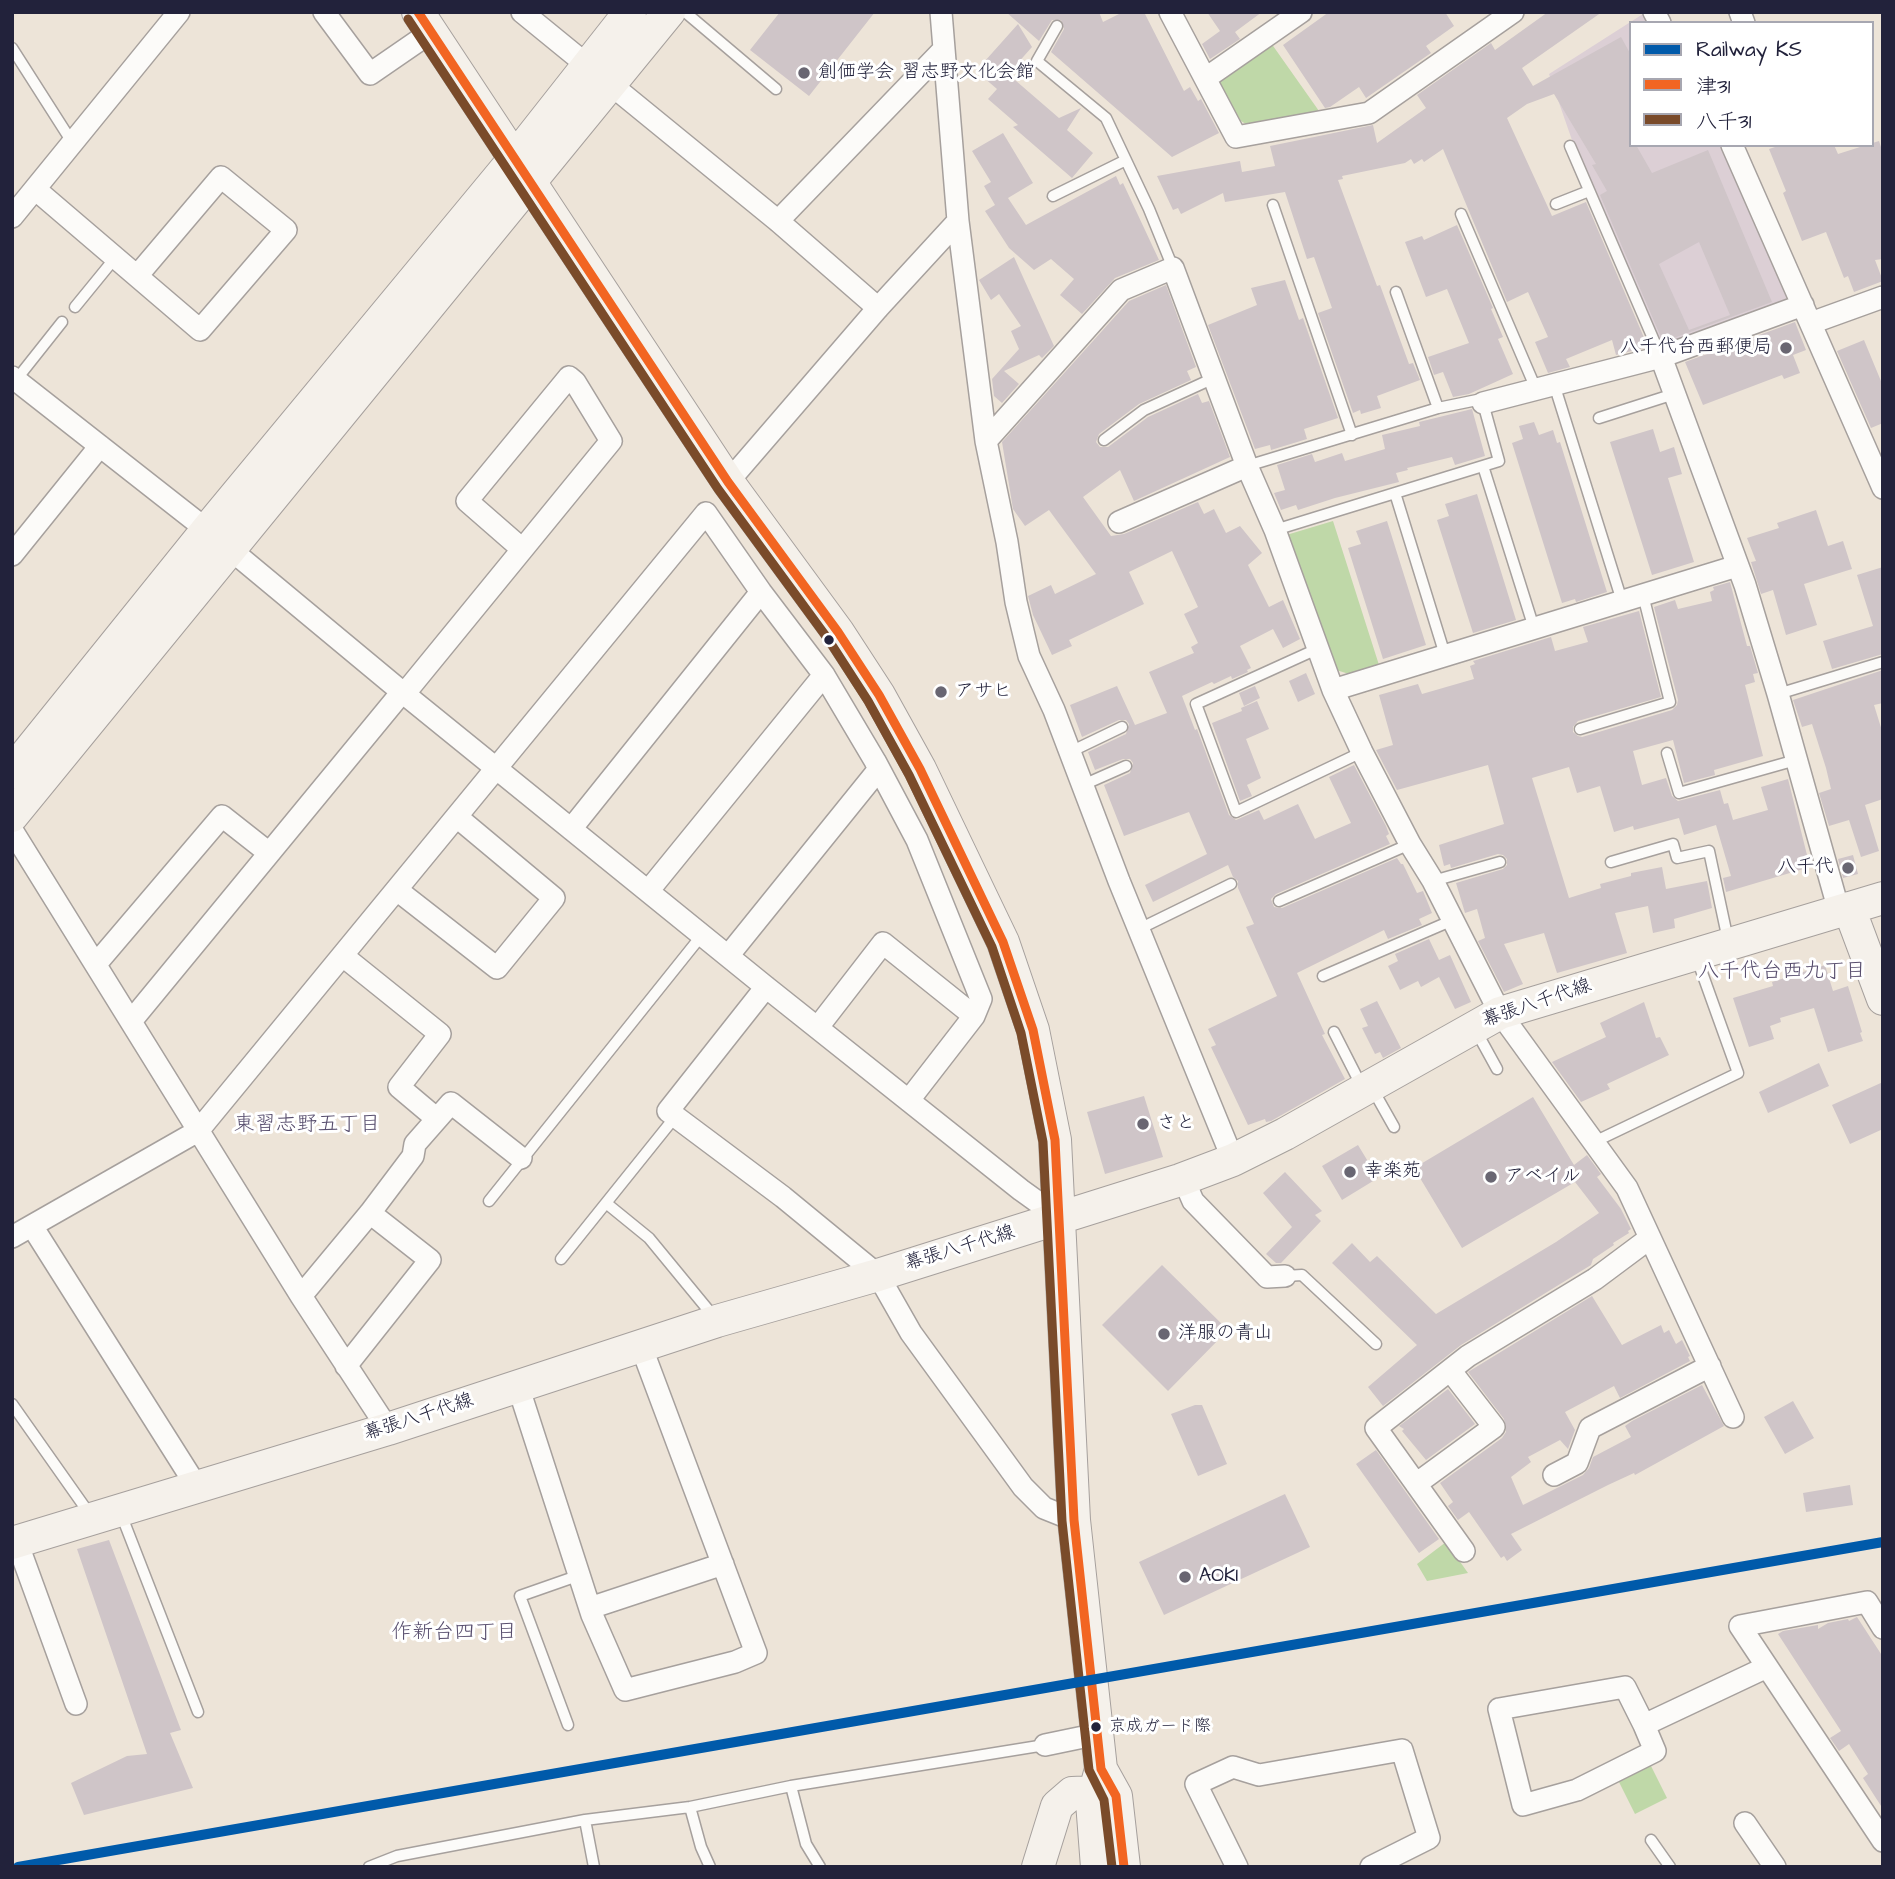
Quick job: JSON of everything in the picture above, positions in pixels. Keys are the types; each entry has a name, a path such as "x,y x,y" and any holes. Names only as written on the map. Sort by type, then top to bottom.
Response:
{"street":[{"path":"15,206 35,189 179,12"},
{"path":"324,12 370,74 424,22 728,482 838,632 879,695 932,793 1003,942 1033,1030 1055,1140 1074,1520 1098,1734 1098,1780 1092,1802 1097,1867"},
{"path":"522,12 778,221 878,308"},
{"path":"598,75 630,12"},
{"path":"12,772 219,540 598,75 670,12"},
{"path":"941,12 958,221 986,441 1007,542 1016,602 1029,656 1233,1160"},
{"path":"1170,12 1236,137 1369,113 1513,12"},
{"path":"1206,78 1301,12"},
{"path":"778,221 943,49"},
{"path":"1733,147 1881,478"},
{"path":"35,189 200,330 286,230 220,177 137,276"},
{"path":"728,482 878,308 958,221"},
{"path":"986,441 1121,290 1173,268 1247,466 1275,530 1333,690 1362,752 1453,920 1487,1020 1594,1142 1627,1188 1733,1417"},
{"path":"1483,403 1661,357 1807,314 1883,297"},
{"path":"1661,357 1745,585 1796,760 1844,909 1883,999"},
{"path":"132,1020 269,853 403,693 522,549 611,441 575,382 569,377 467,501 522,549"},
{"path":"14,379 219,540 766,987 1021,1190 1060,1217"},
{"path":"12,555 100,446"},
{"path":"1119,522 1247,466"},
{"path":"12,1237 198,1130 706,513 824,675 879,769 916,840 981,999 974,1016 909,1100"},
{"path":"12,816 219,540"},
{"path":"1333,690 1737,566"},
{"path":"571,828 761,592"},
{"path":"649,890 824,675"},
{"path":"728,956 879,769"},
{"path":"96,964 222,816 269,853"},
{"path":"397,890 497,968 554,898 457,817"},
{"path":"12,830 301,1296 388,1429"},
{"name":"幕張八千代線","path":"15,1543 388,1429 717,1321 878,1275 1183,1178 1233,1160 1285,1135 1487,1020 1695,953 1883,898"},
{"path":"818,1027 883,943 974,1016"},
{"path":"343,956 440,1034 399,1087 437,1119"},
{"path":"766,987 668,1111 783,1197 878,1275 911,1333 1023,1487 1044,1508 1074,1520"},
{"path":"301,1296 370,1213 413,1156 415,1144 451,1103 521,1158"},
{"path":"1183,1178 1193,1201 1267,1277 1284,1276"},
{"path":"346,1366 430,1261 370,1213"},
{"path":"32,1226 197,1488"},
{"path":"1464,1551 1376,1428 1468,1356 1595,1279 1650,1238"},
{"path":"518,1386 590,1608 625,1690 735,1662 756,1653 641,1346"},
{"path":"1554,1475 1577,1463 1590,1427 1710,1366"},
{"path":"1416,1484 1494,1427 1450,1370"},
{"path":"15,1543 76,1704"},
{"path":"590,1608 723,1564"},
{"path":"1883,1628 1867,1602 1740,1626 1883,1841"},
{"path":"1644,1725 1767,1667"},
{"path":"1625,1687 1644,1725 1656,1751 1577,1790 1523,1805 1499,1709 1625,1687"},
{"path":"1045,1745 1098,1734"},
{"path":"1237,1867 1196,1784 1233,1767 1259,1775 1402,1750 1429,1838 1371,1867"},
{"path":"1038,1867 1057,1806 1072,1793 1098,1780"},
{"path":"1098,1780 1116,1796 1124,1867"},
{"path":"1745,1823 1775,1867"}],"lane":[{"path":"685,12 776,89"},
{"path":"1058,26 1037,61 1106,118 1173,268"},
{"path":"12,48 72,142"},
{"path":"1570,146 1661,357"},
{"path":"1053,197 1126,160"},
{"path":"1556,204 1589,191"},
{"path":"1273,205 1352,435"},
{"path":"1461,215 1545,387 1622,601"},
{"path":"75,307 115,258"},
{"path":"1396,292 1438,408"},
{"path":"14,379 62,322"},
{"path":"1104,440 1144,410 1214,378"},
{"path":"1599,418 1674,394"},
{"path":"1247,466 1438,408 1477,400 1483,403 1499,461 1275,530"},
{"path":"1483,466 1534,628"},
{"path":"1395,493 1446,655"},
{"path":"1580,729 1670,702 1643,595"},
{"path":"1317,649 1196,704 1236,812 1362,752"},
{"path":"1778,694 1883,662"},
{"path":"1070,752 1122,727"},
{"path":"1667,753 1679,793 1796,760"},
{"path":"1083,785 1126,766"},
{"path":"1279,901 1410,844"},
{"path":"1611,862 1673,844 1677,858 1709,851 1729,943"},
{"path":"1433,881 1500,862"},
{"path":"1139,929 1231,884"},
{"path":"1323,976 1453,920"},
{"path":"489,1201 702,935"},
{"path":"1594,1142 1738,1073 1695,953"},
{"path":"1487,1020 1497,1069"},
{"path":"1334,1032 1394,1127"},
{"path":"561,1259 675,1117"},
{"path":"606,1203 649,1238 717,1321"},
{"path":"1284,1276 1302,1275 1376,1345"},
{"path":"12,1404 106,1515 198,1712"},
{"path":"568,1725 520,1595 580,1575"},
{"path":"369,1867 397,1856 585,1820 690,1807 791,1786 1045,1745"},
{"path":"791,1786 807,1844 820,1867"},
{"path":"690,1807 701,1847 710,1867"},
{"path":"585,1820 594,1867"},
{"path":"1651,1840 1670,1867"}],"shaded area":[{"path":"1643,14 1648,21 1632,21"},
{"path":"1629,23 1629,147 1722,147 1789,301 1663,350 1573,143 1549,74"}],"green space":[{"path":"1271,43 1319,111 1249,126 1241,121 1219,84 1222,77"},
{"path":"1333,521 1379,665 1349,674 1333,669 1283,536"},
{"path":"1446,1542 1468,1573 1427,1581 1417,1564"},
{"path":"1650,1764 1667,1798 1635,1814 1618,1780"}],"building":[{"name":"創価学会 習志野文化会館","path":"780,12 875,12 809,96 750,50"},
{"path":"1006,12 1099,12 1103,22 1123,12 1144,12 1184,91 1190,87 1198,101 1201,99 1219,133 1172,157 1051,52 1064,29 1061,20 1052,20 1039,41"},
{"path":"1207,12 1262,12 1235,32 1240,39 1210,59 1202,44 1220,31"},
{"path":"1329,12 1445,12 1454,26 1426,46 1431,53 1366,98 1359,87 1325,108 1283,45"},
{"path":"1548,12 1602,12 1522,68 1533,86 1621,37 1629,51 1629,147 1637,147 1652,173 1708,150 1772,302 1663,342 1600,195 1607,191 1592,165 1596,164 1554,94 1527,104 1507,118 1552,216 1586,202 1648,347 1616,355 1612,340 1566,359 1570,367 1548,373 1535,342 1548,337 1528,292 1507,302 1443,149 1424,162 1422,159 1414,164 1411,159 1405,163 1342,176 1343,179 1338,180 1377,286 1380,285 1409,364 1413,363 1420,380 1377,396 1381,408 1361,414 1360,410 1353,413 1318,313 1332,308 1314,257 1307,259 1285,192 1225,202 1223,193 1181,214 1178,208 1173,210 1157,176 1240,161 1242,172 1275,166 1270,146 1373,125 1377,143 1426,108 1417,95 1491,43 1495,50","holes":["1699,242 1730,315 1689,330 1659,264"]},
{"path":"1018,24 1032,47 1008,74 1059,118 1081,108 1067,130 1093,153 1072,178 1013,127 1018,125 988,99 997,89 976,71"},
{"path":"1003,133 1033,183 1008,198 1026,225 1116,176 1120,185 1123,183 1159,260 1115,278 1082,314 1060,295 1074,279 1051,259 1034,270 1009,248 985,211 995,205 984,186 991,182 972,151"},
{"path":"1879,141 1883,153 1883,259 1875,260 1883,281 1854,292 1848,276 1844,278 1826,232 1802,241 1769,149 1835,147 1838,154 1860,147 1874,147 1874,143"},
{"path":"1457,225 1493,308 1491,309 1503,337 1498,339 1513,374 1469,394 1453,397 1443,372 1434,375 1428,357 1469,343 1447,289 1426,297 1405,242 1422,236 1424,240"},
{"path":"1014,257 1054,346 1042,358 1039,355 1004,371 1019,384 1002,403 994,396 992,379 1019,349 1011,331 1021,326 999,294 991,300 979,280"},
{"path":"1285,280 1299,320 1303,318 1338,418 1304,429 1307,439 1271,450 1270,445 1255,449 1208,325 1257,305 1251,288"},
{"path":"1166,285 1196,367 1187,371 1191,380 1139,404 1099,434 1096,442 1100,447 1108,447 1148,417 1198,394 1202,403 1209,401 1230,457 1134,501 1120,470 1083,497 1111,536 1124,534 1198,502 1204,514 1214,509 1226,533 1240,526 1262,553 1248,565 1269,607 1283,600 1300,639 1283,648 1273,629 1240,646 1251,668 1248,672 1214,684 1212,682 1182,696 1229,815 1236,820 1259,810 1264,820 1298,804 1315,839 1351,823 1329,777 1354,765 1386,826 1389,834 1386,836 1390,844 1276,894 1271,899 1274,907 1282,908 1397,858 1403,864 1417,893 1423,891 1432,913 1419,919 1422,925 1388,939 1384,930 1297,973 1325,1034 1322,1035 1345,1079 1271,1121 1266,1122 1265,1119 1248,1125 1211,1047 1216,1045 1208,1029 1277,996 1246,927 1254,924 1238,888 1238,881 1233,877 1228,865 1153,902 1145,885 1207,854 1189,812 1124,836 1104,785 1130,773 1133,763 1130,759 1123,759 1095,770 1088,752 1126,734 1129,724 1126,720 1119,720 1082,737 1070,705 1117,686 1135,725 1167,713 1149,672 1194,653 1191,647 1198,643 1184,614 1198,607 1172,551 1129,572 1144,604 1069,640 1072,646 1052,655 1033,615 1028,596 1051,585 1055,594 1096,574 1049,510 1025,526 1013,509 1002,442 1129,301"},
{"path":"1795,322 1806,350 1793,355 1800,373 1784,379 1782,375 1703,405 1685,362"},
{"path":"1864,340 1883,386 1883,423 1871,428 1837,351"},
{"path":"1472,409 1485,456 1455,465 1452,457 1407,468 1408,470 1396,473 1399,482 1298,510 1296,505 1281,510 1274,493 1285,490 1277,465 1312,454 1315,462 1342,453 1345,461 1385,449 1382,435 1420,426 1419,422"},
{"path":"1534,422 1539,435 1553,430 1557,443 1560,442 1607,592 1576,602 1575,599 1562,603 1512,443 1523,439 1519,426"},
{"path":"1653,429 1660,452 1674,447 1682,474 1668,478 1694,562 1652,575 1610,442"},
{"path":"1477,494 1516,620 1473,633 1437,520 1449,516 1445,504"},
{"path":"1816,510 1828,546 1843,541 1852,569 1804,584 1817,625 1786,635 1773,590 1761,594 1751,562 1756,561 1747,538 1779,528 1777,523"},
{"path":"1387,521 1426,645 1383,659 1348,548 1361,544 1356,531"},
{"path":"1883,567 1883,654 1832,669 1823,641 1873,626 1857,575"},
{"path":"1730,582 1747,646 1750,646 1758,673 1753,674 1755,682 1745,685 1763,756 1714,770 1715,775 1684,783 1673,740 1633,751 1642,785 1666,778 1672,796 1678,801 1720,790 1724,804 1728,803 1733,820 1768,810 1761,787 1788,779 1810,867 1726,892 1723,878 1731,876 1716,825 1684,835 1679,818 1634,830 1633,826 1614,832 1600,786 1577,793 1569,767 1532,778 1569,898 1601,888 1600,884 1631,876 1631,873 1662,867 1666,889 1707,881 1712,908 1674,919 1675,928 1653,933 1648,906 1615,913 1627,953 1557,973 1544,933 1504,944 1523,984 1504,992 1478,941 1485,938 1477,909 1465,913 1456,883 1503,869 1507,865 1507,859 1498,854 1451,868 1450,864 1444,866 1439,845 1504,824 1488,765 1397,790 1376,750 1393,745 1379,695 1418,684 1422,694 1474,679 1470,666 1475,664 1473,661 1551,637 1555,651 1588,642 1583,627 1639,611 1661,697 1578,721 1573,732 1582,737 1672,710 1678,700 1654,607 1675,600 1678,609 1712,601 1710,592 1714,590 1713,587"},
{"path":"1883,670 1883,703 1874,705 1883,734 1883,799 1865,805 1879,851 1861,857 1849,820 1829,826 1819,793 1831,789 1826,768 1812,724 1802,727 1793,700"},
{"path":"1306,673 1315,694 1298,702 1289,681"},
{"path":"1255,686 1260,698 1244,706 1239,693"},
{"path":"1257,701 1269,729 1246,739 1261,778 1247,785 1252,796 1240,801 1212,723 1242,711 1241,708"},
{"name":"八千代","path":"1853,855 1858,874 1843,878 1838,859"},
{"path":"1429,939 1439,960 1450,955 1471,1002 1455,1009 1439,977 1421,987 1418,981 1400,990 1388,966 1398,961 1395,954"},
{"path":"1825,965 1833,991 1848,986 1863,1041 1828,1052 1814,1008 1780,1018 1781,1022 1770,1026 1774,1039 1749,1047 1733,998 1773,986 1772,982"},
{"path":"1377,1001 1401,1048 1383,1058 1380,1052 1375,1054 1362,1028 1368,1026 1360,1009"},
{"path":"1644,1002 1656,1038 1660,1037 1669,1055 1607,1084 1610,1089 1581,1102 1552,1062 1606,1037 1600,1023"},
{"path":"1819,1063 1829,1086 1768,1113 1759,1092"},
{"path":"1883,1082 1883,1129 1850,1144 1832,1105"},
{"path":"1144,1096 1163,1157 1105,1174 1087,1112"},
{"path":"1533,1097 1574,1165 1587,1155 1601,1174 1597,1177 1621,1209 1631,1229 1593,1259 1591,1265 1461,1345 1383,1406 1368,1387 1417,1345 1332,1263 1352,1243 1370,1262 1377,1256 1436,1314 1599,1213 1575,1182 1462,1248 1414,1168"},
{"name":"幸楽苑","path":"1358,1145 1378,1178 1342,1200 1322,1166"},
{"path":"1285,1172 1322,1211 1315,1215 1321,1221 1281,1263 1276,1263 1266,1254 1292,1227 1263,1193"},
{"path":"1162,1265 1228,1330 1168,1391 1102,1325"},
{"path":"1592,1296 1622,1345 1661,1325 1664,1333 1669,1330 1676,1344 1682,1340 1690,1361 1620,1398 1614,1386 1565,1412 1575,1430 1568,1449 1560,1440 1528,1457 1531,1462 1511,1477 1523,1505 1583,1475 1593,1457 1631,1437 1625,1426 1632,1421 1702,1385 1724,1426 1635,1475 1634,1473 1608,1485 1511,1534 1522,1550 1507,1561 1504,1556 1501,1558 1469,1512 1458,1520 1448,1506 1453,1502 1440,1483 1502,1438 1506,1432 1504,1419 1468,1372"},
{"path":"1448,1389 1475,1424 1426,1460 1399,1426"},
{"path":"1793,1401 1814,1438 1785,1454 1764,1417"},
{"path":"1202,1405 1227,1464 1198,1476 1171,1414"},
{"path":"1376,1450 1439,1539 1419,1553 1356,1464"},
{"path":"1850,1485 1853,1505 1806,1512 1803,1493"},
{"path":"1285,1494 1310,1547 1164,1615 1139,1562"},
{"path":"109,1540 181,1730 170,1733 193,1788 84,1815 71,1783 127,1756 147,1754 77,1549"},
{"path":"1857,1617 1883,1657 1883,1809 1863,1778 1868,1774 1849,1744 1839,1751 1830,1738 1841,1731 1778,1634 1818,1625 1818,1629 1828,1623 1849,1621"}],"rail line":[{"name":"KS","path":"18,1867 1883,1542"}],"transit line":[{"name":"津31","path":"418,12 728,482 838,632 879,695 920,769 1003,942 1033,1030 1055,1140 1074,1520 1101,1769 1116,1796 1124,1867"},
{"name":"八千31","path":"408,19 718,489 828,639 868,701 909,775 992,947 1021,1033 1043,1142 1062,1521 1089,1770 1104,1800 1112,1867"}],"place":[{"name":"創価学会 習志野文化会館","path":"804,73"},
{"name":"八千代台西郵便局","path":"1786,348"},
{"name":"アサヒ","path":"941,692"},
{"name":"八千代","path":"1848,868"},
{"name":"さと","path":"1143,1124"},
{"name":"幸楽苑","path":"1350,1172"},
{"name":"アベイル","path":"1491,1177"},
{"name":"洋服の青山","path":"1164,1334"},
{"name":"AOKI","path":"1185,1577"},
{"name":"京成ガード際","path":"1096,1727"}],"district":[{"name":"八千代台西九丁目","path":"1782,973"},
{"name":"東習志野五丁目","path":"307,1126"},
{"name":"作新台四丁目","path":"454,1634"}]}
